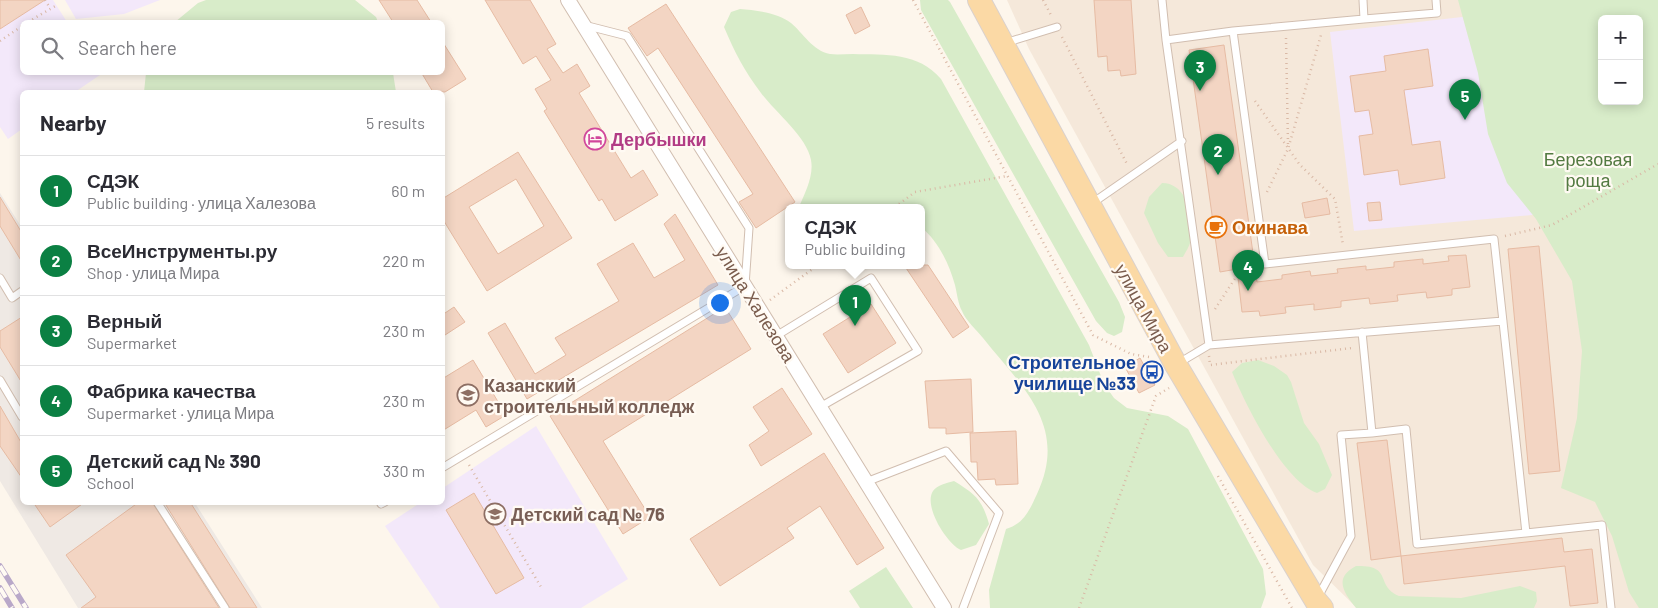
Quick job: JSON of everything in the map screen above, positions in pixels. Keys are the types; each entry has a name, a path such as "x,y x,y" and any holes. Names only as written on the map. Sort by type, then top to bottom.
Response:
{"main road":[{"name":"улица Мира","path":"979,0 1089,206 1170,372 1314,606"}],"street":[{"name":"улица Халезова","path":"568,0 944,608"}],"lane":[{"path":"1162,0 1209,345"},
{"path":"1363,0 1364,18"},
{"path":"1166,40 1233,31 1438,13 1436,0"},
{"path":"445,466 745,286 749,228 627,36 584,25"},
{"path":"1002,44 1057,27"},
{"path":"1233,31 1265,264 1494,239 1526,533"},
{"path":"1089,206 1182,141"},
{"path":"0,278 12,298 20,292"},
{"path":"776,336 871,278 918,351 820,408"},
{"path":"1170,372 1209,345 1503,321"},
{"path":"1362,332 1372,433"},
{"path":"0,380 20,414"},
{"path":"1314,606 1351,536 1341,434 1406,429 1417,544 1602,525 1611,608"},
{"path":"866,482 946,451 999,513 962,608"},
{"path":"159,505 225,608"}],"path":[{"path":"45,0 50,8"},
{"path":"913,0 1093,335 1131,354 1148,356 1153,364"},
{"path":"1043,0 1133,176"},
{"path":"31,20 57,5"},
{"path":"1258,212 1288,149 1325,22"},
{"path":"1286,26 1288,149"},
{"path":"0,41 20,27"},
{"path":"1255,101 1300,165 1336,198 1344,255"},
{"path":"1494,239 1552,225 1658,164"},
{"path":"898,204 915,192 1006,176"},
{"path":"1206,323 1236,277 1255,272 1265,264"},
{"path":"759,309 813,269"},
{"path":"1210,365 1364,347"},
{"path":"1170,372 1169,388 1173,396"},
{"path":"1079,608 1156,396 1169,388"},
{"path":"463,455 541,588"},
{"path":"1215,471 1292,608"}],"shaded area":[{"path":"0,0 53,0 66,20 20,20 20,75 100,75 78,90 20,90 20,130 8,139 0,127"},
{"path":"65,0 160,0 124,14 76,19"},
{"path":"1007,0 1577,0 1644,608 1357,608 1313,565 1029,49"},
{"path":"1576,4 1599,209 1354,231 1330,32"},
{"path":"0,193 20,225 20,505 196,505 262,608 78,608 0,481"},
{"name":"Детский сад № 76","path":"536,426 628,579 581,608 440,608 385,526 417,505 445,505 445,487"}],"green space":[{"path":"206,0 355,0 377,20 177,20 198,3"},
{"path":"920,0 948,0 950,2 1119,302 1125,317 1122,332 1114,336 1107,333 1096,321 921,10"},
{"name":"Березовая роща","path":"1458,0 1658,0 1658,608 1639,608 1629,592 1612,536 1595,502 1561,488 1577,418 1582,351 1572,281 1536,219 1507,183 1488,134 1478,73"},
{"path":"740,9 753,10 780,17 791,23 813,46 824,52 833,54 889,55 912,59 932,70 941,79 1089,345 1104,384 1114,398 1127,408 1168,416 1188,429 1263,569 1266,594 1261,608 990,608 989,590 1006,529 1017,524 1026,515 1037,494 1045,470 1048,448 1044,428 1037,409 1026,391 964,315 950,269 938,246 925,231 925,204 800,204 810,178 812,166 808,151 790,125 755,85 745,69 724,27 731,12"},
{"path":"146,75 393,75 396,90 144,90"},
{"path":"1162,183 1178,189 1188,205 1191,234 1189,245 1183,257 1168,257 1158,243 1144,213 1149,197"},
{"path":"1258,360 1274,366 1287,375 1304,423 1319,444 1332,475 1325,489 1317,493 1304,486 1279,458 1256,421 1238,386 1232,372 1242,363"},
{"path":"954,481 977,498 984,509 989,524 976,545 961,550 943,533 931,506 933,491 942,484"},
{"path":"1356,566 1368,567 1380,572 1387,587 1399,596 1461,598 1520,586 1536,592 1537,601 1534,608 1356,608 1345,591 1343,581 1349,571"},
{"path":"886,567 913,608 860,608 849,591"}],"building":[{"path":"0,0 45,0 0,29"},
{"path":"379,0 417,0 430,20 392,20"},
{"path":"485,0 530,0 556,44 547,49 563,73 577,64 590,86 579,93 631,178 643,170 658,195 615,221 602,199 599,201 544,111 547,109 535,89 551,80 536,56 523,64"},
{"path":"1094,0 1131,0 1136,74 1121,76 1120,70 1108,71 1107,56 1098,57"},
{"path":"666,4 795,202 785,204 785,209 756,228 739,202 753,194 658,48 647,56 628,28"},
{"path":"861,7 870,26 855,34 846,15"},
{"path":"1224,45 1257,282 1282,279 1282,275 1310,271 1311,276 1338,273 1337,269 1366,266 1366,270 1394,267 1394,262 1423,259 1423,264 1449,261 1448,256 1466,255 1470,287 1452,289 1452,295 1427,298 1426,292 1397,295 1398,301 1370,304 1369,298 1341,301 1341,307 1314,310 1314,304 1285,307 1286,313 1260,316 1259,311 1242,312 1237,269 1220,272 1189,50"},
{"path":"445,46 466,79 445,92 445,90 432,90 423,75 445,75"},
{"path":"1428,49 1433,86 1404,90 1412,145 1440,141 1445,178 1400,185 1398,170 1364,175 1359,136 1373,134 1369,110 1355,112 1350,76 1386,71 1384,56"},
{"path":"518,152 572,238 487,291 445,223 445,197","holes":["516,179 544,226 498,254 469,207"]},
{"path":"0,197 20,230 20,259 0,226"},
{"path":"1327,198 1330,214 1305,218 1302,203"},
{"path":"1380,202 1382,220 1369,221 1367,203"},
{"path":"675,214 718,285 527,399 488,333 505,323 535,374 566,355 555,338 619,301 597,264 633,243 654,278 685,260 664,224"},
{"path":"1539,246 1560,471 1529,474 1508,249"},
{"path":"925,265 928,265 969,327 953,338 907,269 925,269"},
{"path":"871,304 896,343 848,373 823,334"},
{"path":"454,307 465,322 445,335 445,313"},
{"path":"725,307 751,349 603,441 650,517 623,534 550,416"},
{"path":"20,318 20,380 0,347 0,331"},
{"path":"1140,358 1155,385 1139,393 1125,367"},
{"name":"Казанский строительный колледж","path":"473,360 506,415 486,427 476,410 445,429 445,377"},
{"path":"971,379 973,432 946,434 946,428 929,428 925,381"},
{"path":"782,388 812,434 761,466 749,445 769,431 753,407"},
{"path":"0,406 20,441 20,475 0,446"},
{"path":"1016,431 1018,484 996,485 995,479 978,480 977,462 971,462 970,433"},
{"path":"1387,440 1401,556 1371,560 1357,443"},
{"path":"824,453 884,548 857,565 820,506 787,528 794,538 720,586 690,539"},
{"path":"474,493 524,578 496,594 446,510"},
{"path":"35,505 81,505 50,527"},
{"path":"135,505 154,505 219,608 81,608 96,597 66,555"},
{"path":"166,505 192,505 257,608 230,608"},
{"path":"1562,538 1564,552 1592,549 1598,603 1570,606 1565,566 1404,584 1401,556"}],"railway":[{"path":"0,566 26,608"},
{"path":"0,588 12,608"}],"place":[{"name":"Верный","path":"1200,91"},
{"name":"Детский сад № 390","path":"1465,120"},
{"name":"Дербышки","path":"595,139"},
{"name":"ВсеИнструменты.ру","path":"1218,175"},
{"name":"Окинава","path":"1216,227"},
{"name":"Фабрика качества","path":"1248,291"},
{"name":"СДЭК","path":"855,326"},
{"name":"Строительное училище №33","path":"1152,372"},
{"name":"Казанский строительный колледж","path":"468,395"},
{"name":"Детский сад № 76","path":"495,514"}]}
